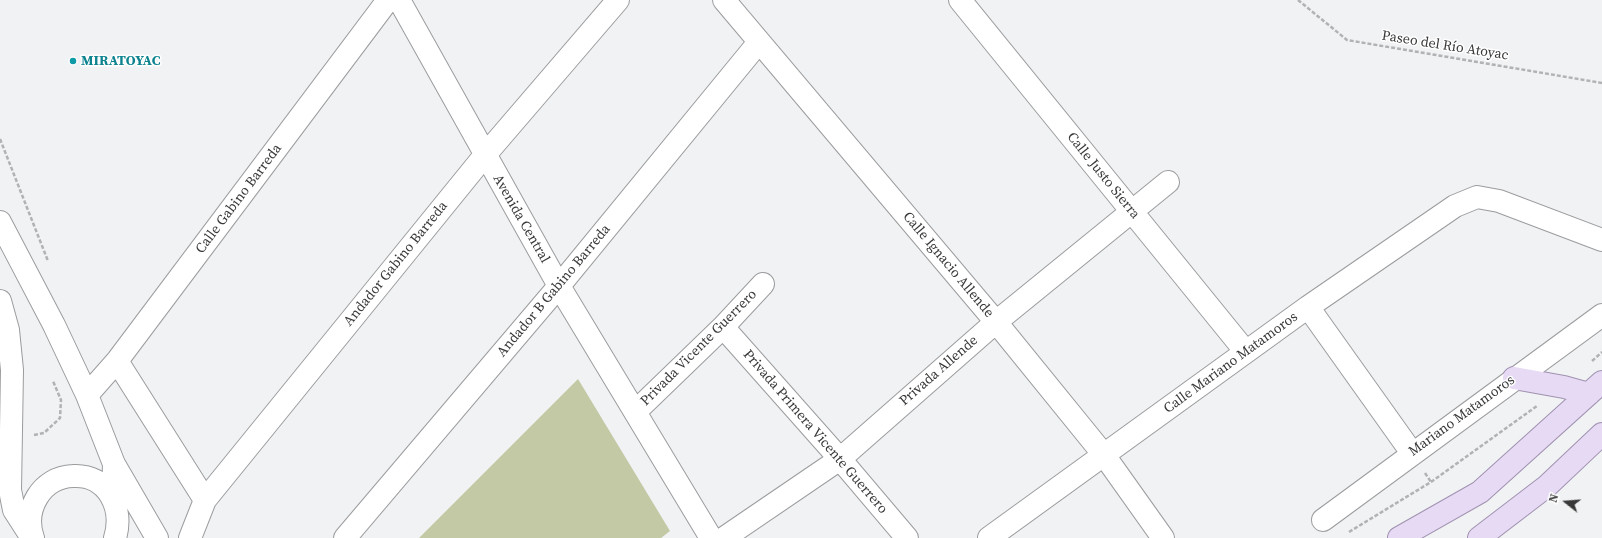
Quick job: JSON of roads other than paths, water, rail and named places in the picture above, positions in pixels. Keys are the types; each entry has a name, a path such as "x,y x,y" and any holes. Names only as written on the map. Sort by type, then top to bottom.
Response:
{"main road":[{"path":"1514,378 1564,387 1595,388"},
{"path":"1399,538 1480,492 1595,388"},
{"path":"1479,538 1547,486 1602,434"}],"street":[{"name":"Calle Gabino Barreda","path":"87,395 117,361 388,0"},
{"name":"Avenida Central","path":"399,0 559,286 711,538"},
{"name":"Andador Gabino Barreda","path":"190,538 204,500 485,155 618,0"},
{"name":"Calle Justo Sierra","path":"960,0 1246,352"},
{"name":"Calle Ignacio Allende","path":"732,3 760,42 996,322 1104,455 1163,538"},
{"name":"Andador B Gabino Barreda","path":"345,538 559,286 760,42"},
{"name":"Privada Allende","path":"724,538 840,459 996,322 1168,182"},
{"name":"Calle Mariano Matamoros","path":"989,538 1308,307 1455,206 1477,197 1499,201 1602,240"},
{"path":"0,222 54,325 87,395 114,464 157,538"},
{"name":"Privada Vicente Guerrero","path":"634,412 723,327 763,284"},
{"path":"0,301 8,330 12,370 10,490 14,510 33,538"},
{"path":"1308,307 1412,453"},
{"name":"Mariano Matamoros","path":"1323,520 1514,378 1602,315"},
{"name":"Privada Primera Vicente Guerrero","path":"723,327 840,459 907,538"},
{"path":"117,361 204,500"},
{"path":"114,464 115,502 118,527 115,538"},
{"path":"33,538 29,517 34,502 43,488 57,479 73,476 89,478 103,486 115,502 145,519"}],"place":[{"name":"MIRATOYAC","path":"73,61"}]}
